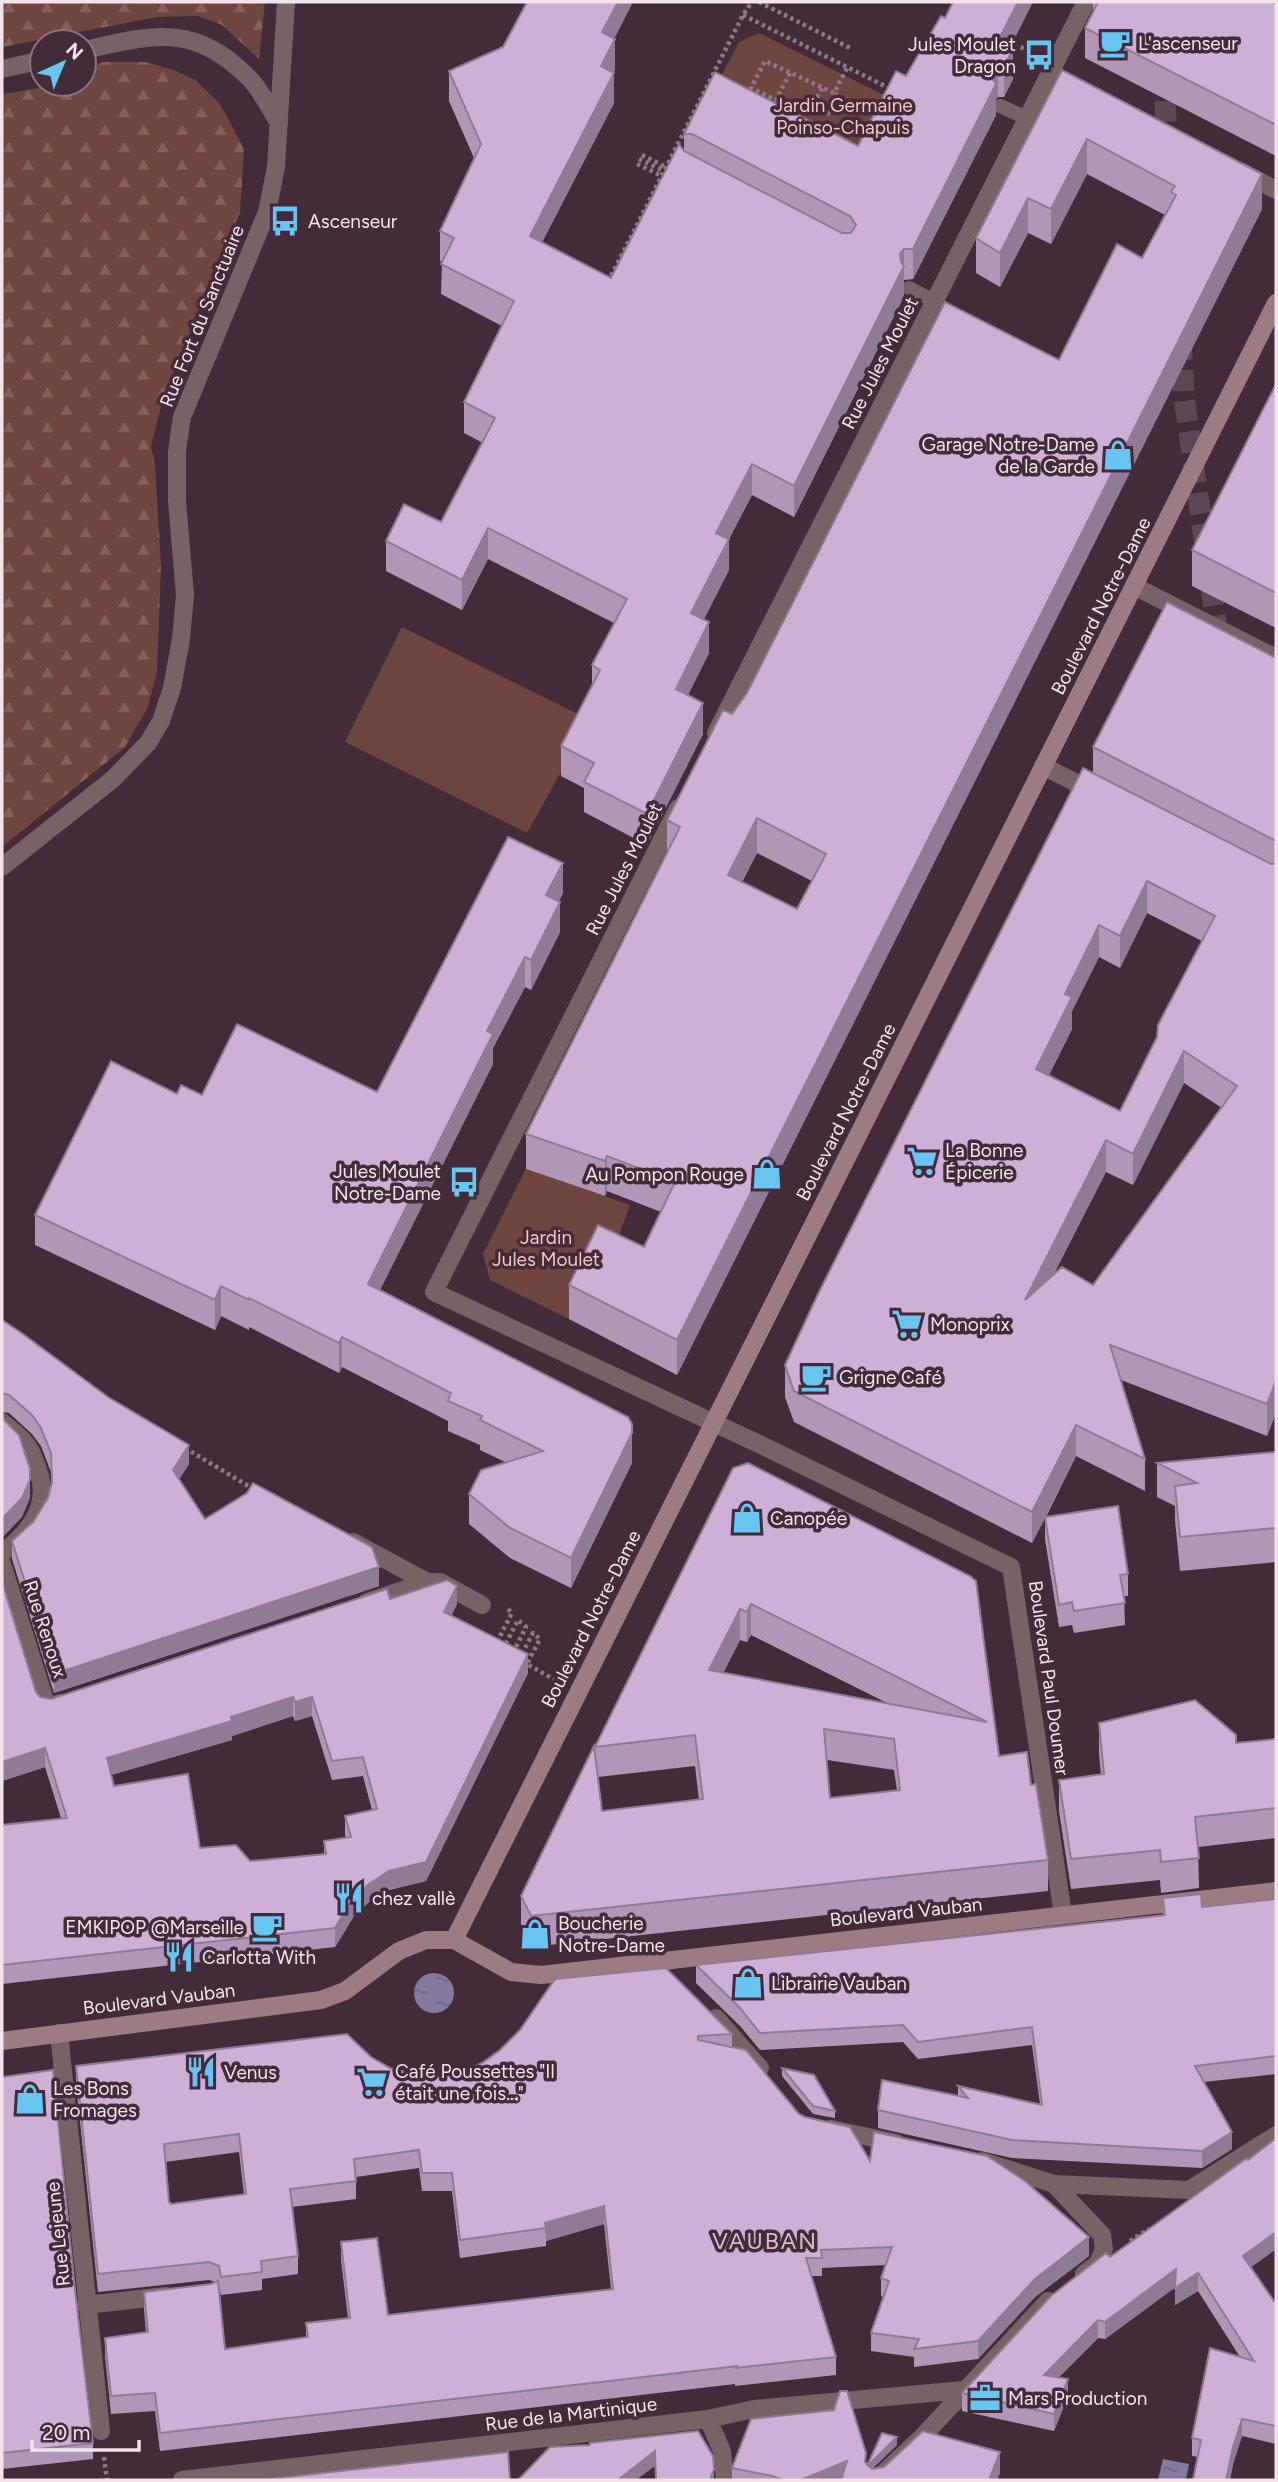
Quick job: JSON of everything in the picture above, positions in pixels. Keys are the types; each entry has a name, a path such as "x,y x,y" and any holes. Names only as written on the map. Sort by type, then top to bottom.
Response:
{"street":[{"name":"Rue Fort du Sanctuaire","path":"2,867 113,779 148,743 161,721 172,688 185,596 177,501 177,451 182,417 267,212 276,167 286,2"},
{"name":"Rue Jules Moulet","path":"709,747 1027,118 1055,78 1086,2"},
{"path":"98,47 140,38 182,37 213,49 250,79 279,123"},
{"path":"2,69 28,63"},
{"path":"1228,165 1276,190"},
{"name":"Boulevard Notre-Dame","path":"454,1940 1276,303"},
{"path":"1134,586 1276,658"},
{"path":"1043,766 1117,804"},
{"name":"Rue Jules Moulet","path":"684,796 434,1292 713,1424"},
{"path":"2,1422 27,1445 41,1475 42,1500 34,1521 22,1538 2,1553"},
{"name":"Boulevard Paul Doumer","path":"713,1424 1012,1567 1063,1915"},
{"path":"343,1537 427,1582"},
{"name":"Rue Renoux","path":"2,1564 47,1707 74,1699"},
{"path":"348,1608 427,1582 440,1582 482,1605"},
{"name":"Boulevard Vauban","path":"2,2041 321,2000 345,1991 399,1951 426,1940 454,1940 511,1972 541,1975 1276,1891"},
{"path":"657,1961 676,1979"},
{"path":"704,2007 732,2034 774,2084"},
{"name":"Rue Lejeune","path":"59,2033 101,2431"},
{"path":"807,2124 916,2147"},
{"path":"971,2159 1054,2184 1189,2190 1276,2135"},
{"path":"876,2480 923,2435 1043,2305 1098,2263 1104,2249 1102,2235 1054,2184"},
{"path":"86,2305 183,2294"},
{"name":"Rue de la Martinique","path":"182,2480 708,2420 754,2409 964,2390"},
{"path":"708,2420 722,2451 725,2480"}],"lane":[{"path":"1000,106 1027,118"},
{"path":"909,288 934,302"}],"path":[{"path":"604,290 752,2"},
{"path":"759,2 850,48"},
{"path":"743,15 895,90"},
{"path":"1002,38 1013,44"},
{"path":"790,73 776,100 751,88 765,61 834,93 840,97 831,115 813,104 822,88"},
{"path":"834,93 847,68"},
{"path":"664,172 639,159 664,172"},
{"path":"184,1448 256,1491"},
{"path":"512,1613 498,1640 505,1647 518,1620 526,1627 513,1654 520,1660 533,1633 540,1639 527,1664"}],"green space":[{"path":"2,2 265,2 259,59 222,25 198,16 157,17 98,28 28,28 28,42 2,47"},
{"name":"Jardin Germaine Poinso-Chapuis","path":"759,33 896,101 863,167 714,90 739,42"},
{"path":"103,62 145,62 174,70 195,80 220,104 244,149 240,212 163,399 151,446 155,464 161,564 157,672 148,707 125,747 2,847 2,94 28,90 28,98 98,98 98,64"},
{"path":"402,627 590,720 527,833 345,742"},
{"name":"Jardin Jules Moulet","path":"526,1169 630,1205 611,1258 598,1260 569,1319 490,1280 483,1254"}],"water":[{"path":"434,1973 442,1974 448,1979 453,1985 453,2001 448,2007 442,2012 434,2013 426,2012 420,2007 415,2001 414,1993 415,1985 420,1979 426,1974"},
{"path":"1163,2459 1189,2464 1186,2480 1158,2480"}],"building":[{"path":"527,2 618,2 602,32 615,39 601,66 614,73 530,236 611,278 679,144 684,151 842,233 851,233 856,225 850,216 692,134 684,134 715,72 858,146 896,71 906,76 941,16 945,18 953,2 1018,2 998,41 1013,48 1004,67 998,66 992,71 991,77 996,84 913,249 904,249 900,254 904,266 794,486 752,464 716,533 729,539 691,613 709,622 676,689 703,703 647,814 584,782 594,763 561,746 600,670 592,665 627,599 488,528 462,580 386,541 404,504 441,522 495,418 464,402 514,301 441,264 454,238 440,231 481,144 449,71 503,47"},
{"path":"1098,2 1276,4 1276,125 1085,28"},
{"path":"1062,70 1262,174 677,1340 569,1285 598,1225 644,1247 675,1182 607,1156 605,1161 526,1134 680,827 667,820 723,710 732,714 747,693 945,302 1059,360 1117,244 1142,258 1176,195 1171,192 1175,186 1087,139 1051,209 1028,198 1000,253 976,238","holes":["757,818 826,854 797,909 728,875"]},
{"path":"1276,384 1276,593 1192,550"},
{"path":"1167,602 1276,658 1276,841 1093,747"},
{"path":"1083,768 1271,864 1276,863 1276,1381 1267,1404 1110,1345 1145,1459 1076,1425 1032,1512 794,1391 785,1365 818,1294","holes":["1147,881 1215,916 1158,1025 1157,1037 1120,1111 1036,1069 1072,997 1065,994 1099,925 1120,936","1184,1051 1237,1086 1093,1285 1062,1267 1025,1300 1106,1140 1133,1154"]},
{"path":"508,837 563,863 546,895 560,902 531,960 525,957 487,1031 493,1034 368,1284 628,1417 632,1424 632,1433 571,1558 510,1528 469,1494 481,1470 543,1451 480,1420 482,1416 448,1401 451,1393 342,1337 339,1343 221,1286 215,1300 35,1215 111,1061 177,1094 181,1085 202,1095 237,1024 377,1092"},
{"path":"2,1320 108,1397 189,1445 173,1470 205,1519 247,1493 253,1483 372,1547 379,1567 54,1674 12,1541 33,1522 48,1498 52,1482 51,1453 41,1428 32,1415 9,1395 2,1393"},
{"path":"2,1418 19,1435 30,1469 30,1480 22,1498 2,1519"},
{"path":"1276,1452 1276,1528 1180,1537 1175,1486 1197,1483 1157,1463"},
{"path":"748,1463 976,1581 999,1756 1027,1752 1031,1785 1036,1784 1048,1860 531,1916 521,1896 594,1746 602,1811 703,1799 695,1735 595,1747 733,1468","holes":["751,1604 987,1722 709,1670 740,1609 747,1612","824,1729 894,1739 900,1790 830,1798"]},
{"path":"1118,1506 1128,1574 1120,1575 1125,1603 1074,1611 1072,1602 1059,1605 1045,1517"},
{"path":"447,1580 457,1586 444,1612 528,1654 426,1862 389,1871 369,1884 354,1897 335,1928 2,1965 2,1825 67,1818 45,1748 2,1762 2,1582 36,1692 40,1697 51,1699 387,1589 390,1599","holes":["293,1697 295,1702 312,1697 332,1761 363,1757 377,1809 345,1816 351,1837 324,1841 326,1854 250,1861 236,1845 200,1848 188,1774 114,1786 107,1758 232,1721 231,1717"]},
{"path":"1195,1700 1236,1735 1236,1743 1276,1739 1276,1808 1195,1817 1199,1858 1161,1862 1160,1850 1071,1859 1059,1780 1104,1774 1099,1723"},
{"path":"1201,1894 1202,1907 1276,1899 1276,2056 1195,2066 1232,2132 1202,2151 1012,2140 878,2110 882,2080 968,2098 958,2086 1042,2105 1032,2027 918,2042 903,2025 760,2033 740,2008 696,1965 1165,1915 1163,1898"},
{"path":"666,1968 732,2034 698,2036 698,2040 746,2050 799,2114 850,2127 870,2161 874,2132 987,2156 1025,2181 1089,2237 1035,2279 978,2341 914,2349 919,2339 871,2333 889,2281 881,2278 892,2247 821,2250 822,2258 806,2258 836,2357 160,2433 155,2393 111,2396 105,2338 148,2332 144,2292 218,2281 225,2349 308,2337 306,2323 350,2318 341,2242 377,2238 388,2315 613,2289 604,2206 545,2223 546,2228 460,2240 452,2173 422,2173 419,2150 354,2159 356,2181 290,2189 298,2256 261,2261 262,2272 221,2277 219,2266 209,2262 98,2274 76,2066 347,2034 371,2057 390,2068 419,2075 440,2076 461,2072 482,2063 500,2050 520,2030 555,1979","holes":["239,2134 246,2194 171,2204 164,2144"]},
{"path":"782,2068 814,2075 835,2111 813,2106"},
{"path":"53,2070 93,2443 2,2453 2,2077"},
{"path":"1276,2138 1276,2232 1243,2256 1276,2304 1276,2426 1242,2419 1226,2480 1193,2480 1201,2440 1192,2438 1210,2348 1254,2361 1198,2273 1175,2288 1176,2269 1105,2322 1098,2320 1044,2375 1068,2379 1054,2414 962,2393 1051,2296 1106,2253 1110,2257"},
{"path":"840,2391 847,2391 866,2453 865,2462 872,2469 884,2467 923,2431 1000,2452 989,2480 841,2480 847,2461 801,2480 783,2480 732,2468 751,2419 834,2410"},
{"path":"698,2431 713,2456 714,2469 710,2480 656,2480 655,2451 618,2480 518,2480 550,2447 590,2445"},
{"path":"882,2433 897,2437 867,2466"},
{"path":"508,2452 510,2480 261,2480"}],"tunnel":[{"path":"1163,70 1168,153"},
{"path":"1181,339 1184,397 1219,644"}],"place":[{"name":"L'ascenseur","path":"1115,43"},
{"name":"Jules Moulet Dragon","path":"1039,55"},
{"name":"Ascenseur","path":"285,221"},
{"name":"Garage Notre-Dame de la Garde","path":"1118,455"},
{"name":"La Bonne Épicerie","path":"922,1161"},
{"name":"Au Pompon Rouge","path":"767,1174"},
{"name":"Jules Moulet Notre-Dame","path":"464,1182"},
{"name":"Monoprix","path":"907,1324"},
{"name":"Grigne Café","path":"816,1377"},
{"name":"Canopée","path":"747,1518"},
{"name":"chez vallè","path":"349,1898"},
{"name":"EMKIPOP @Marseille","path":"267,1927"},
{"name":"Boucherie Notre-Dame","path":"535,1934"},
{"name":"Carlotta With","path":"179,1957"},
{"name":"Librairie Vauban","path":"748,1983"},
{"name":"Venus","path":"201,2072"},
{"name":"Café Poussettes \"Il était une fois...\"","path":"372,2082"},
{"name":"Les Bons Fromages","path":"30,2099"},
{"name":"Mars Production","path":"985,2398"}],"district":[{"name":"VAUBAN","path":"765,2241"}]}
